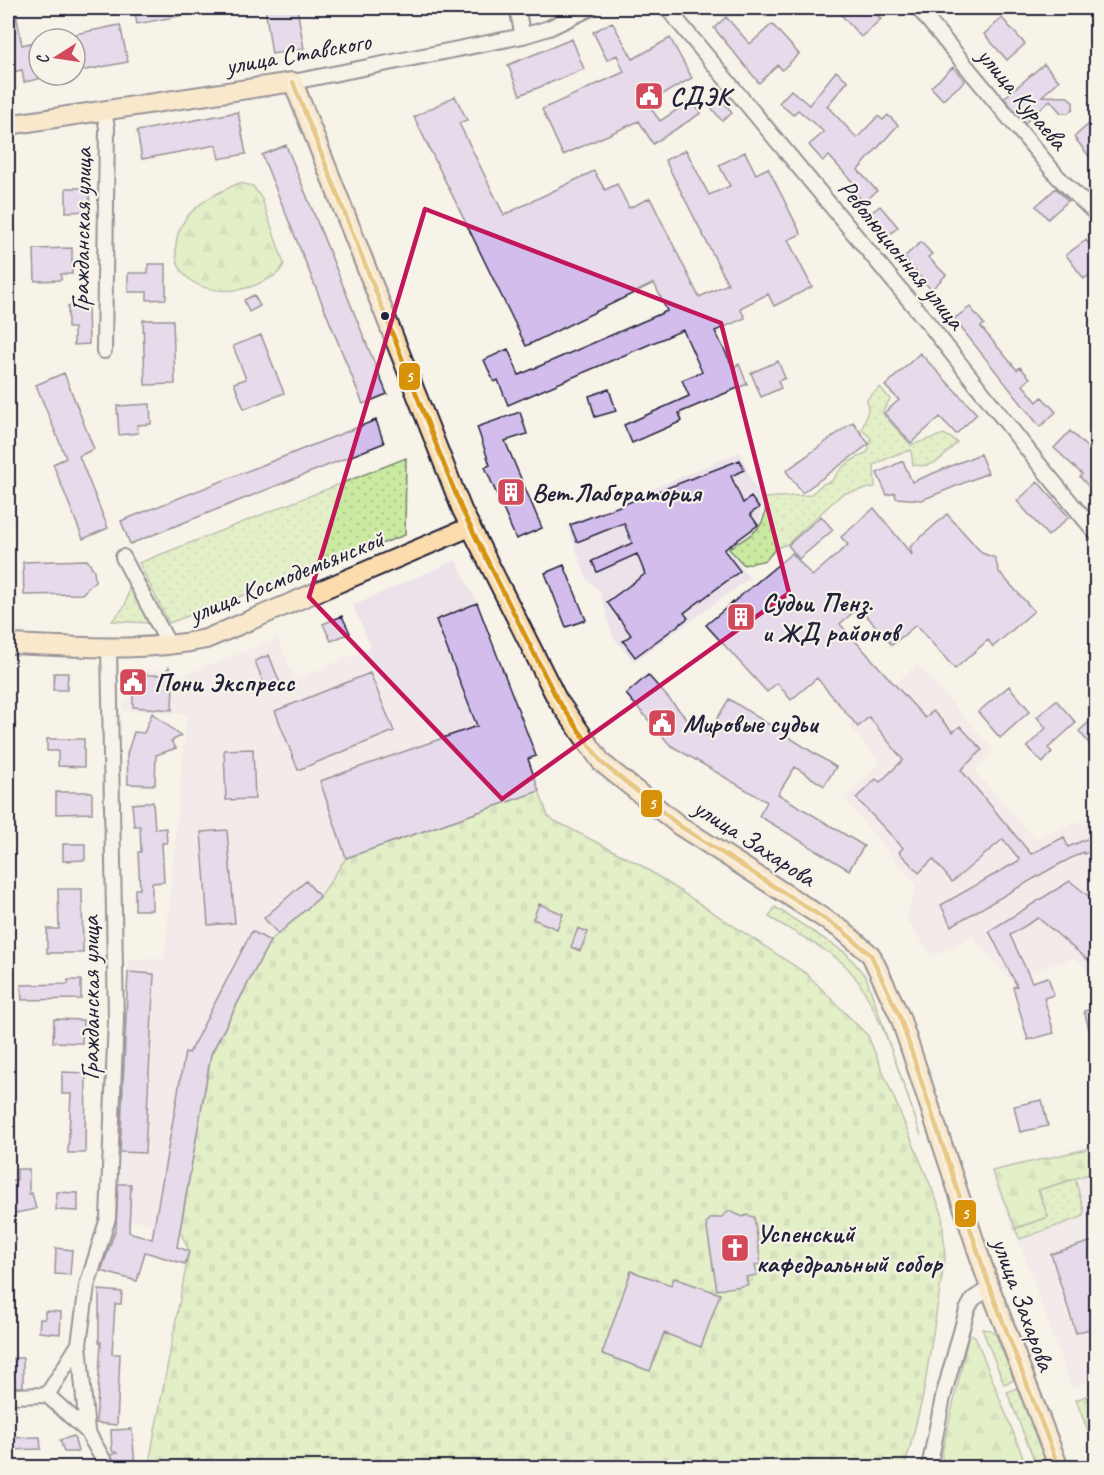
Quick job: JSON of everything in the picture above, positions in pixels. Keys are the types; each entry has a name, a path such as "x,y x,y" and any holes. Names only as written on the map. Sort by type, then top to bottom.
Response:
{"main road":[{"name":"улица Ставского","path":"8,125 293,82"},
{"name":"улица Захарова","path":"293,82 470,527 487,556 557,699 602,762 680,826 842,930 871,955 900,1017 990,1288 1059,1467"},
{"name":"улица Космодемьянской","path":"8,644 109,648 168,645 206,639 470,527"}],"street":[{"path":"517,8 523,36"},
{"name":"улица Ставского","path":"293,82 523,36 549,28 591,8"},
{"name":"Революционная улица","path":"667,8 928,322 1096,533"},
{"name":"улица Кураева","path":"918,8 1058,177 1096,214"},
{"name":"Гражданская улица","path":"104,351 107,128 105,110"},
{"path":"123,557 168,645"},
{"name":"Гражданская улица","path":"108,1467 87,1431 80,1344 87,1286 108,1218 112,1124 116,1019 109,648"},
{"path":"929,1467 943,1397 967,1310 973,1299 990,1288"},
{"name":"Гражданская улица","path":"47,1395 80,1344"},
{"path":"8,1396 47,1395 87,1431"}],"highlighted area":[{"path":"425,209 721,323 789,593 502,799 309,597"}],"shaded area":[{"path":"8,277 12,477 17,524 8,534"},
{"path":"740,452 753,484 762,495 760,525 728,550 750,578 634,662 613,637 600,592 587,579 567,525"},
{"path":"456,560 477,603 536,756 529,759 539,791 347,858 320,897 270,941 211,1055 180,1231 117,1217 121,1128 113,1127 114,1099 122,1099 128,959 164,959 187,714 123,711 123,701 128,701 128,669 174,671 179,677 277,638 295,680 371,647 353,605"},
{"path":"917,664 994,750 975,771 1035,839 1096,814 1096,977 1074,958 1009,980 973,936 932,957 906,919 916,885 844,799 880,763 849,726"},
{"path":"1096,1144 1096,1379 1071,1388 1022,1250 989,1170"}],"green space":[{"path":"239,183 253,186 262,199 284,264 274,276 247,288 218,290 204,287 192,281 182,272 177,260 178,234 186,218 197,207"},
{"path":"880,387 890,399 882,413 911,445 944,434 957,442 933,464 913,465 911,450 874,465 875,487 842,494 787,544 776,548 766,560 744,565 729,549 757,530 764,517 765,498 810,495 823,484 832,481 847,464 868,452 871,438 862,430 868,410 867,399"},
{"path":"406,458 405,535 169,623 139,563"},
{"path":"130,585 149,623 112,621 125,606"},
{"path":"539,791 548,816 639,864 807,974 868,1036 942,1213 945,1258 923,1396 905,1467 148,1468 189,1251 180,1231 211,1055 270,941 320,897 346,858"},
{"path":"775,907 846,953 866,977 894,1058 877,1016 853,975 832,955 769,917"},
{"path":"894,1058 907,1093 921,1135"},
{"path":"1096,1147 1096,1172 1038,1190 1048,1217 1015,1228 992,1171"},
{"path":"1075,1179 1084,1211 1082,1217 1020,1239 1015,1229 1048,1217 1039,1190"},
{"path":"982,1329 991,1330 996,1335 1014,1380 1004,1384"},
{"path":"969,1334 975,1336 1027,1467 942,1467 942,1453"},
{"path":"1017,1388 1049,1467 1037,1467 1007,1392"},
{"path":"1096,1392 1096,1453 1076,1400"}],"building":[{"path":"8,8 15,8 22,45 27,44 27,81 24,82 22,70 8,73"},
{"path":"134,8 196,8 196,13 137,24"},
{"path":"265,8 297,8 304,49 272,54"},
{"path":"835,8 871,8 881,19 861,37"},
{"path":"726,17 750,44 772,24 799,54 782,70 778,65 759,83 714,28"},
{"path":"1002,18 1025,44 1007,60 984,34"},
{"path":"612,22 633,59 670,38 692,78 647,103 660,121 692,100 701,113 653,144 639,121 563,155 542,109 624,72 617,55 607,60 593,32"},
{"path":"120,25 128,62 87,70 87,32"},
{"path":"572,39 584,69 520,95 508,65"},
{"path":"1044,64 1059,81 1042,96 1068,97 1073,102 1073,109 1068,113 1061,113 1050,100 1025,123 1004,98"},
{"path":"953,67 965,81 943,100 931,87"},
{"path":"836,71 848,81 827,106 857,138 878,116 883,120 888,115 898,125 858,170 877,191 864,202 852,189 856,186 829,156 823,161 809,145 824,132 798,110 793,115 779,103 791,90 809,105"},
{"path":"455,96 467,120 459,123 504,215 594,171 605,190 617,184 629,208 650,198 699,297 728,284 665,160 686,150 709,195 730,186 719,165 745,152 756,174 768,168 801,234 788,240 812,287 774,306 768,294 740,308 745,318 715,331 733,367 739,364 747,384 679,413 682,421 632,443 624,425 689,396 682,380 702,372 683,330 508,405 498,380 494,382 484,360 508,349 519,375 667,311 654,283 526,346 414,117"},
{"path":"721,98 732,113 722,121 710,106"},
{"path":"238,112 246,154 219,159 216,145 142,159 137,131"},
{"path":"1096,118 1096,165 1074,137"},
{"path":"286,145 387,394 363,404 262,155"},
{"path":"66,188 89,188 90,211 66,212"},
{"path":"1056,188 1068,201 1048,219 1036,206"},
{"path":"880,206 898,227 886,238 867,216"},
{"path":"1086,240 1096,254 1096,270 1084,279 1066,255"},
{"path":"921,242 932,254 928,257 946,275 931,290 904,257"},
{"path":"72,248 72,274 61,274 61,280 35,281 34,249"},
{"path":"148,264 166,264 166,299 147,300 147,292 128,292 128,273 148,273"},
{"path":"254,295 260,306 249,312 244,300"},
{"path":"68,306 88,306 89,344 74,345 74,328 68,328"},
{"path":"970,307 984,324 981,327 1017,370 1020,367 1030,378 1023,385 1037,402 1042,397 1056,412 1040,427 954,319"},
{"path":"143,320 173,320 175,384 145,385"},
{"path":"261,335 284,393 244,409 234,383 246,379 233,346"},
{"path":"920,353 977,414 956,434 940,417 911,443 884,413 899,400 885,386"},
{"path":"778,361 785,378 778,381 781,388 761,397 751,373"},
{"path":"64,373 94,449 79,456 108,528 83,539 53,464 66,458 36,385"},
{"path":"609,389 616,411 595,417 589,396"},
{"path":"150,404 151,424 137,425 138,433 119,435 117,406"},
{"name":"Вет.Лаборатория","path":"520,412 527,434 505,441 542,528 516,539 485,467 490,465 477,427"},
{"path":"376,420 384,443 130,544 121,521"},
{"path":"853,422 869,444 802,493 786,471"},
{"path":"1070,431 1096,456 1096,495 1080,477 1082,474 1054,448"},
{"path":"980,454 988,473 922,500 896,498 895,493 887,495 877,473 903,461 912,482"},
{"path":"740,460 744,470 731,476 743,503 751,497 759,508 750,514 758,525 724,550 740,571 684,613 688,618 635,657 623,641 631,635 607,602 645,574 637,554 597,572 592,561 632,543 624,523 577,542 570,525"},
{"path":"1038,482 1069,517 1048,536 1017,501"},
{"path":"874,508 912,555 910,547 947,514 982,553 995,558 999,572 1034,611 993,647 988,640 955,669 916,625 892,645 859,607 840,624 925,718 933,711 953,732 960,726 982,750 961,770 1031,854 1064,837 1068,847 1096,835 1096,849 1084,854 1083,852 1054,867 951,926 941,905 1020,860 1003,839 952,882 933,859 919,873 899,852 903,848 856,798 876,779 880,782 903,760 869,717 858,727 817,678 791,700 777,683 767,692 706,625 792,553 812,576 848,545 841,537"},
{"path":"821,516 833,530 799,559 788,545"},
{"path":"87,560 94,570 95,581 82,594 24,595 23,562"},
{"path":"564,565 586,620 566,627 545,573"},
{"path":"477,603 536,756 528,759 539,791 346,858 320,781 477,726 436,620"},
{"path":"342,616 350,633 331,641 323,624"},
{"path":"269,655 280,683 266,689 255,661"},
{"path":"169,667 173,683 172,710 133,707 133,675 163,675"},
{"path":"54,673 68,673 67,690 53,690"},
{"path":"370,673 394,731 298,770 275,711"},
{"path":"648,675 693,726 707,735 729,699 836,767 824,786 795,767 778,794 864,846 849,870 759,816 767,802 670,745 626,694"},
{"path":"1009,686 1030,711 1000,738 978,712"},
{"path":"1056,700 1076,723 1048,748 1052,752 1043,763 1027,747 1046,728 1037,717"},
{"path":"152,713 181,736 171,741 176,748 156,755 155,785 128,784 127,754 134,732 144,733"},
{"path":"1096,716 1096,752 1079,731"},
{"path":"47,739 84,739 84,767 58,766 58,751 47,751"},
{"path":"253,749 255,799 226,800 224,750"},
{"path":"56,792 92,792 92,813 56,814"},
{"path":"153,802 155,829 166,828 167,843 162,843 164,882 152,883 152,910 135,910 135,889 140,889 138,852 141,852 140,826 134,826 132,804"},
{"path":"227,830 235,923 208,925 201,832"},
{"path":"63,844 85,844 85,860 63,861"},
{"path":"306,881 320,897 278,934 264,918"},
{"path":"1070,881 1096,902 1096,967 1038,918 1010,935 1032,982 1048,977 1054,995 1044,998 1054,1033 1028,1040 1013,987 1017,986 989,931"},
{"path":"58,889 82,889 83,953 47,953 47,929 59,929"},
{"path":"539,904 563,914 557,929 533,919"},
{"path":"578,928 588,932 580,951 571,947"},
{"path":"252,931 270,941 211,1054 177,1247 189,1251 185,1264 145,1252 137,1281 101,1271 116,1228 118,1184 131,1184 129,1232 152,1239 185,1052 189,1053"},
{"path":"128,972 154,974 145,1153 120,1152"},
{"path":"68,980 81,980 81,999 22,1000 21,985 68,984"},
{"path":"1096,1008 1096,1043 1093,1043 1084,1011"},
{"path":"54,1019 83,1020 82,1043 53,1042"},
{"path":"62,1072 86,1073 85,1153 68,1153 71,1094 62,1094"},
{"path":"1042,1100 1048,1126 1020,1132 1014,1106"},
{"path":"17,1169 29,1169 29,1194 32,1193 36,1209 11,1214 10,1207 8,1207 8,1180 17,1180"},
{"path":"57,1192 78,1193 78,1211 56,1210"},
{"name":"Успенский кафедральный собор","path":"729,1211 743,1217 747,1215 754,1217 761,1264 755,1265 757,1275 746,1277 748,1285 717,1290 706,1223 712,1218 720,1218"},
{"path":"1096,1240 1096,1327 1076,1333 1051,1254"},
{"path":"56,1248 72,1250 70,1275 55,1274"},
{"path":"631,1271 671,1285 674,1278 720,1294 701,1347 664,1333 650,1371 602,1354"},
{"path":"99,1290 122,1292 121,1304 115,1304 112,1354 120,1354 117,1425 96,1423 101,1342 99,1342"},
{"path":"45,1311 61,1312 60,1334 39,1332 40,1319 45,1319"},
{"path":"8,1358 23,1358 23,1387 8,1387"},
{"path":"132,1429 135,1466 122,1467 122,1463 116,1463 112,1457 112,1454 117,1453 112,1451 111,1430"},
{"path":"74,1436 78,1452 64,1452 60,1440"},
{"path":"40,1437 41,1449 8,1450 8,1438"}],"transit line":[{"name":"5","path":"293,82 462,510 557,699 602,763 680,826 842,930 871,955 900,1017 990,1288 1059,1468"}],"place":[{"name":"СДЭК","path":"649,96"},
{"name":"Вет.Лаборатория","path":"511,492"},
{"name":"Судьи Пенз. и ЖД районов","path":"741,617"},
{"name":"Пони Экспресс","path":"133,682"},
{"name":"Мировые судьи","path":"662,723"},
{"name":"Успенский кафедральный собор","path":"735,1248"}]}
